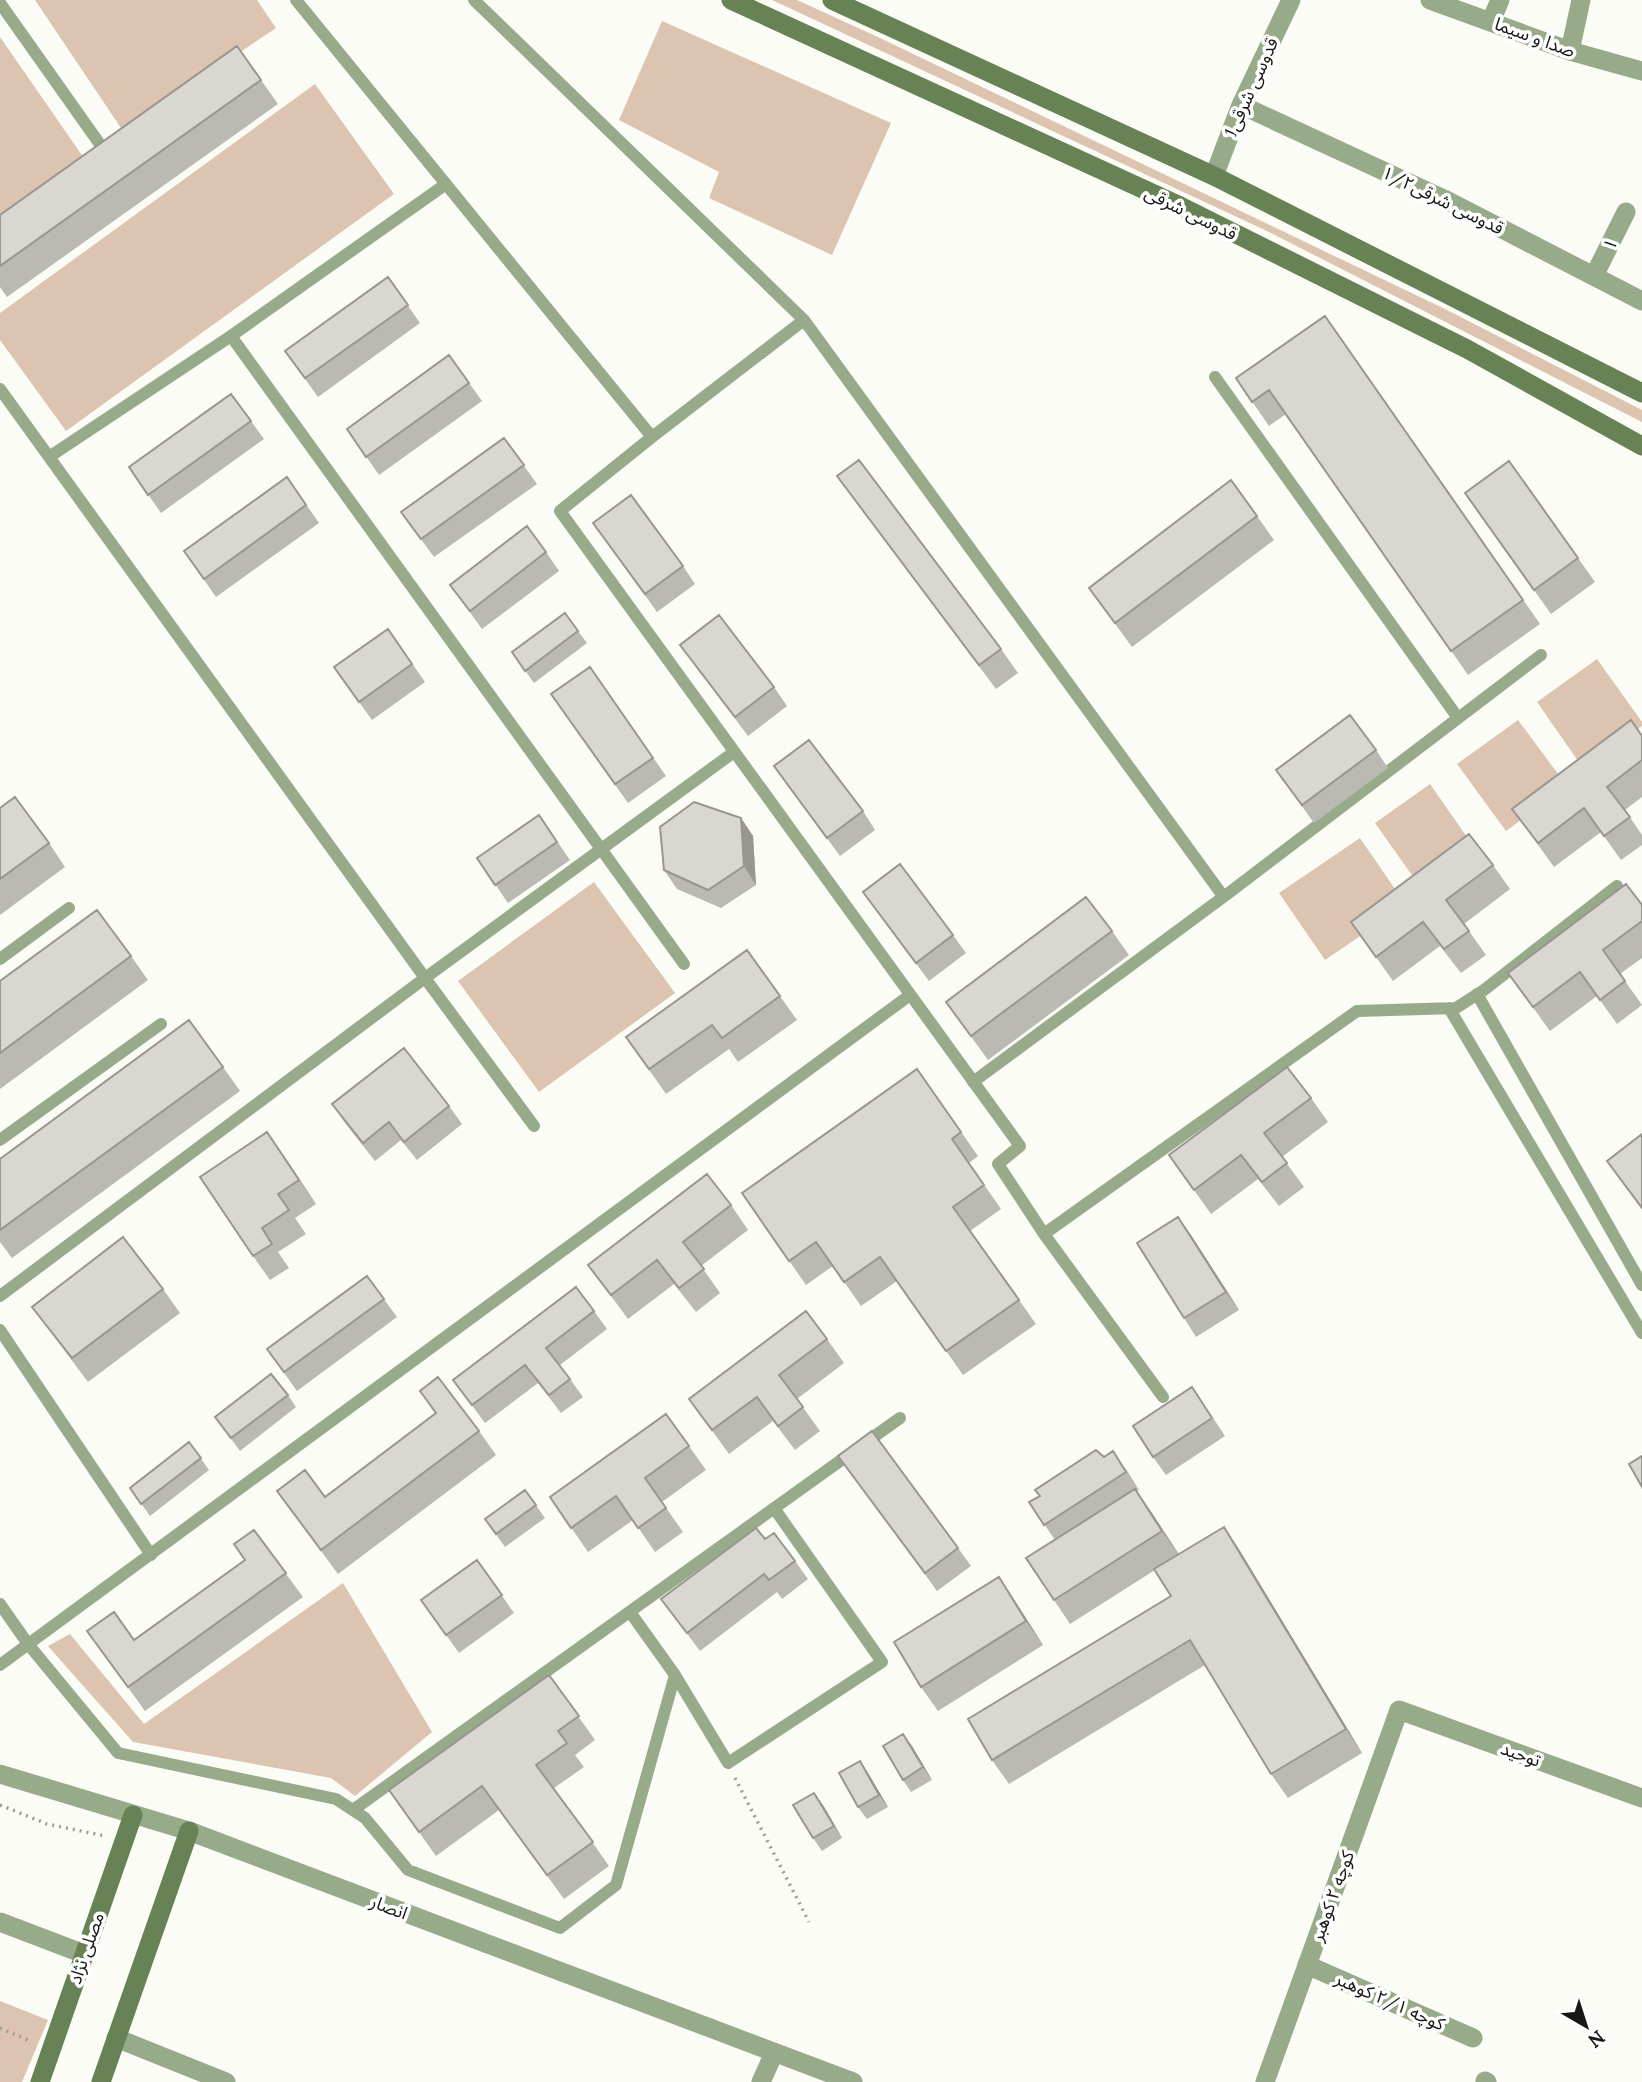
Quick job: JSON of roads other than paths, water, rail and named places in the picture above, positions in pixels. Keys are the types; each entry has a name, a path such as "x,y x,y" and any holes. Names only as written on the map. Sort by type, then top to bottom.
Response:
{"main road":[{"name":"قدوسی شرقی","path":"731,0 1180,206 1467,349 1642,446"},
{"path":"832,0 1214,176 1642,393"},
{"name":"مصلی نژاد","path":"40,2082 133,1815"},
{"path":"102,2082 189,1831"}],"street":[{"name":"1قدوسی شرقی","path":"1214,176 1241,105 1291,0"},
{"name":"صدا و سیما","path":"1430,0 1570,51 1641,69"},
{"path":"1491,21 1500,0"},
{"path":"1570,51 1581,0"},
{"name":"قدوسی شرقی۱/۲","path":"1241,105 1444,199 1642,301"},
{"name":"۱","path":"1594,276 1626,212"},
{"name":"توحید","path":"1399,1710 1642,1798"},
{"name":"کوچه ۲ کوهبر","path":"1265,2082 1399,1710"},
{"name":"انصار","path":"0,1774 189,1831 853,2082"},
{"path":"0,1922 83,1954"},
{"name":"کوچه ۲/۱ کوهبر","path":"1307,1965 1473,2038"},
{"path":"116,2038 226,2082"},
{"path":"761,2082 774,2053"}],"lane":[{"path":"296,0 652,437"},
{"path":"474,0 803,320 1223,896"},
{"path":"0,3 104,150"},
{"path":"49,457 231,336 446,184"},
{"path":"803,320 560,511 1020,1146 998,1164 1044,1234 1163,1397"},
{"path":"231,336 684,964"},
{"path":"1215,377 1458,718"},
{"path":"0,389 534,1126"},
{"path":"973,1082 1541,655"},
{"path":"0,1296 425,978 734,752"},
{"path":"1044,1234 1357,1011 1455,1008 1617,886"},
{"path":"0,959 69,908"},
{"path":"1477,994 1642,1284"},
{"path":"0,1665 910,995"},
{"path":"1449,1008 1642,1333"},
{"path":"0,1140 161,1024"},
{"path":"0,1330 151,1555"},
{"path":"353,1811 900,1418"},
{"path":"630,1612 675,1675 728,1763 882,1662 774,1508"},
{"path":"0,1604 28,1644 118,1753 336,1799 365,1818 408,1870 560,1928 616,1885 675,1675"}]}
